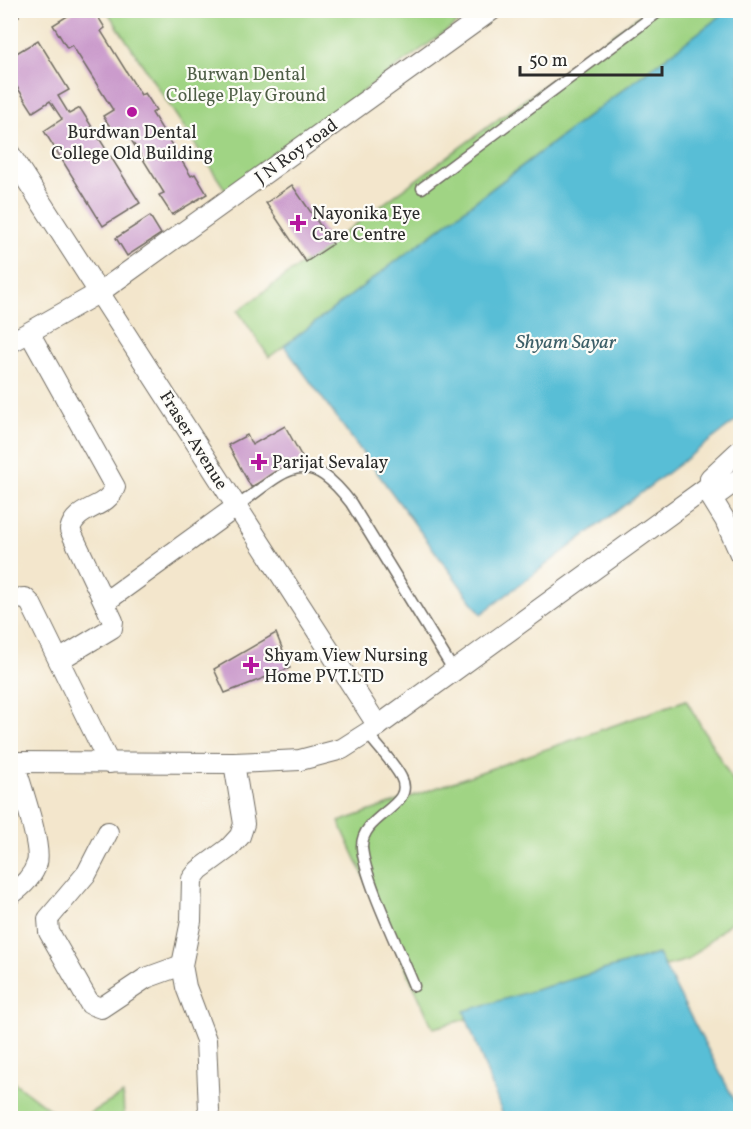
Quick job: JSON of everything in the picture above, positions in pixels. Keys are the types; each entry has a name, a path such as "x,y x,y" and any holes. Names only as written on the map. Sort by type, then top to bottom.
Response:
{"street":[{"name":"J N Roy road","path":"10,343 30,334 100,292 492,10"},
{"name":"Fraser Avenue","path":"10,154 17,180 100,292 373,730"},
{"path":"30,334 115,487 107,500 79,515 72,523 70,530 105,602 113,621 112,628 59,660"},
{"path":"741,450 710,478 709,490 741,554"},
{"path":"10,895 30,877 38,861 37,844 12,762 234,763 300,760 342,749 373,730 709,490 721,492 741,478"},
{"path":"105,602 236,507"},
{"path":"10,599 25,597 31,604 109,763"},
{"path":"205,1119 209,1110 206,1040 186,987 182,965 191,921 192,879 199,870 229,848 240,836 244,824 234,763"},
{"path":"108,831 87,873 48,919 49,932 90,1004 96,1008 101,1008 146,978 182,965"}],"lane":[{"path":"422,188 661,10"},
{"path":"236,507 280,476 302,466 320,470 336,483 351,503 454,671"},
{"path":"373,730 401,777 404,787 403,796 374,819 365,831 362,846 375,889 414,986"}],"green space":[{"name":"Burwan Dental College Play Ground","path":"107,11 474,11 226,191"},
{"path":"645,11 740,11 740,23 269,357 238,311"},
{"path":"686,700 740,793 740,914 688,960 433,1028 339,822"},
{"path":"11,1080 61,1118 11,1118"},
{"path":"123,1094 124,1118 82,1118"}],"water":[{"name":"Shyam Sayar","path":"727,11 740,11 740,418 481,614 284,346"},
{"path":"658,954 740,1111 740,1118 504,1118 464,1011"}],"building":[{"path":"10,10 16,10 19,16 10,22"},
{"name":"Burdwan Dental College Old Building","path":"77,10 94,10 105,28 101,31 141,95 145,93 156,110 152,113 191,176 195,174 207,194 172,215 159,195 164,193 125,130 116,136 103,116 113,110 72,45 67,48 53,25"},
{"path":"38,40 69,90 58,96 69,114 80,108 140,203 103,226 44,131 62,119 50,101 33,112 10,76 10,57"},
{"path":"292,185 333,244 306,262 266,203"},
{"path":"150,216 161,234 127,256 116,238"},
{"path":"285,426 303,459 251,487 228,445 247,435 252,445"},
{"path":"276,633 290,668 225,693 214,669"}],"place":[{"name":"Burdwan Dental College Old Building","path":"132,112"},
{"name":"Nayonika Eye Care Centre","path":"298,223"},
{"name":"Parijat Sevalay","path":"259,462"},
{"name":"Shyam View Nursing Home PVT.LTD","path":"251,665"}]}
